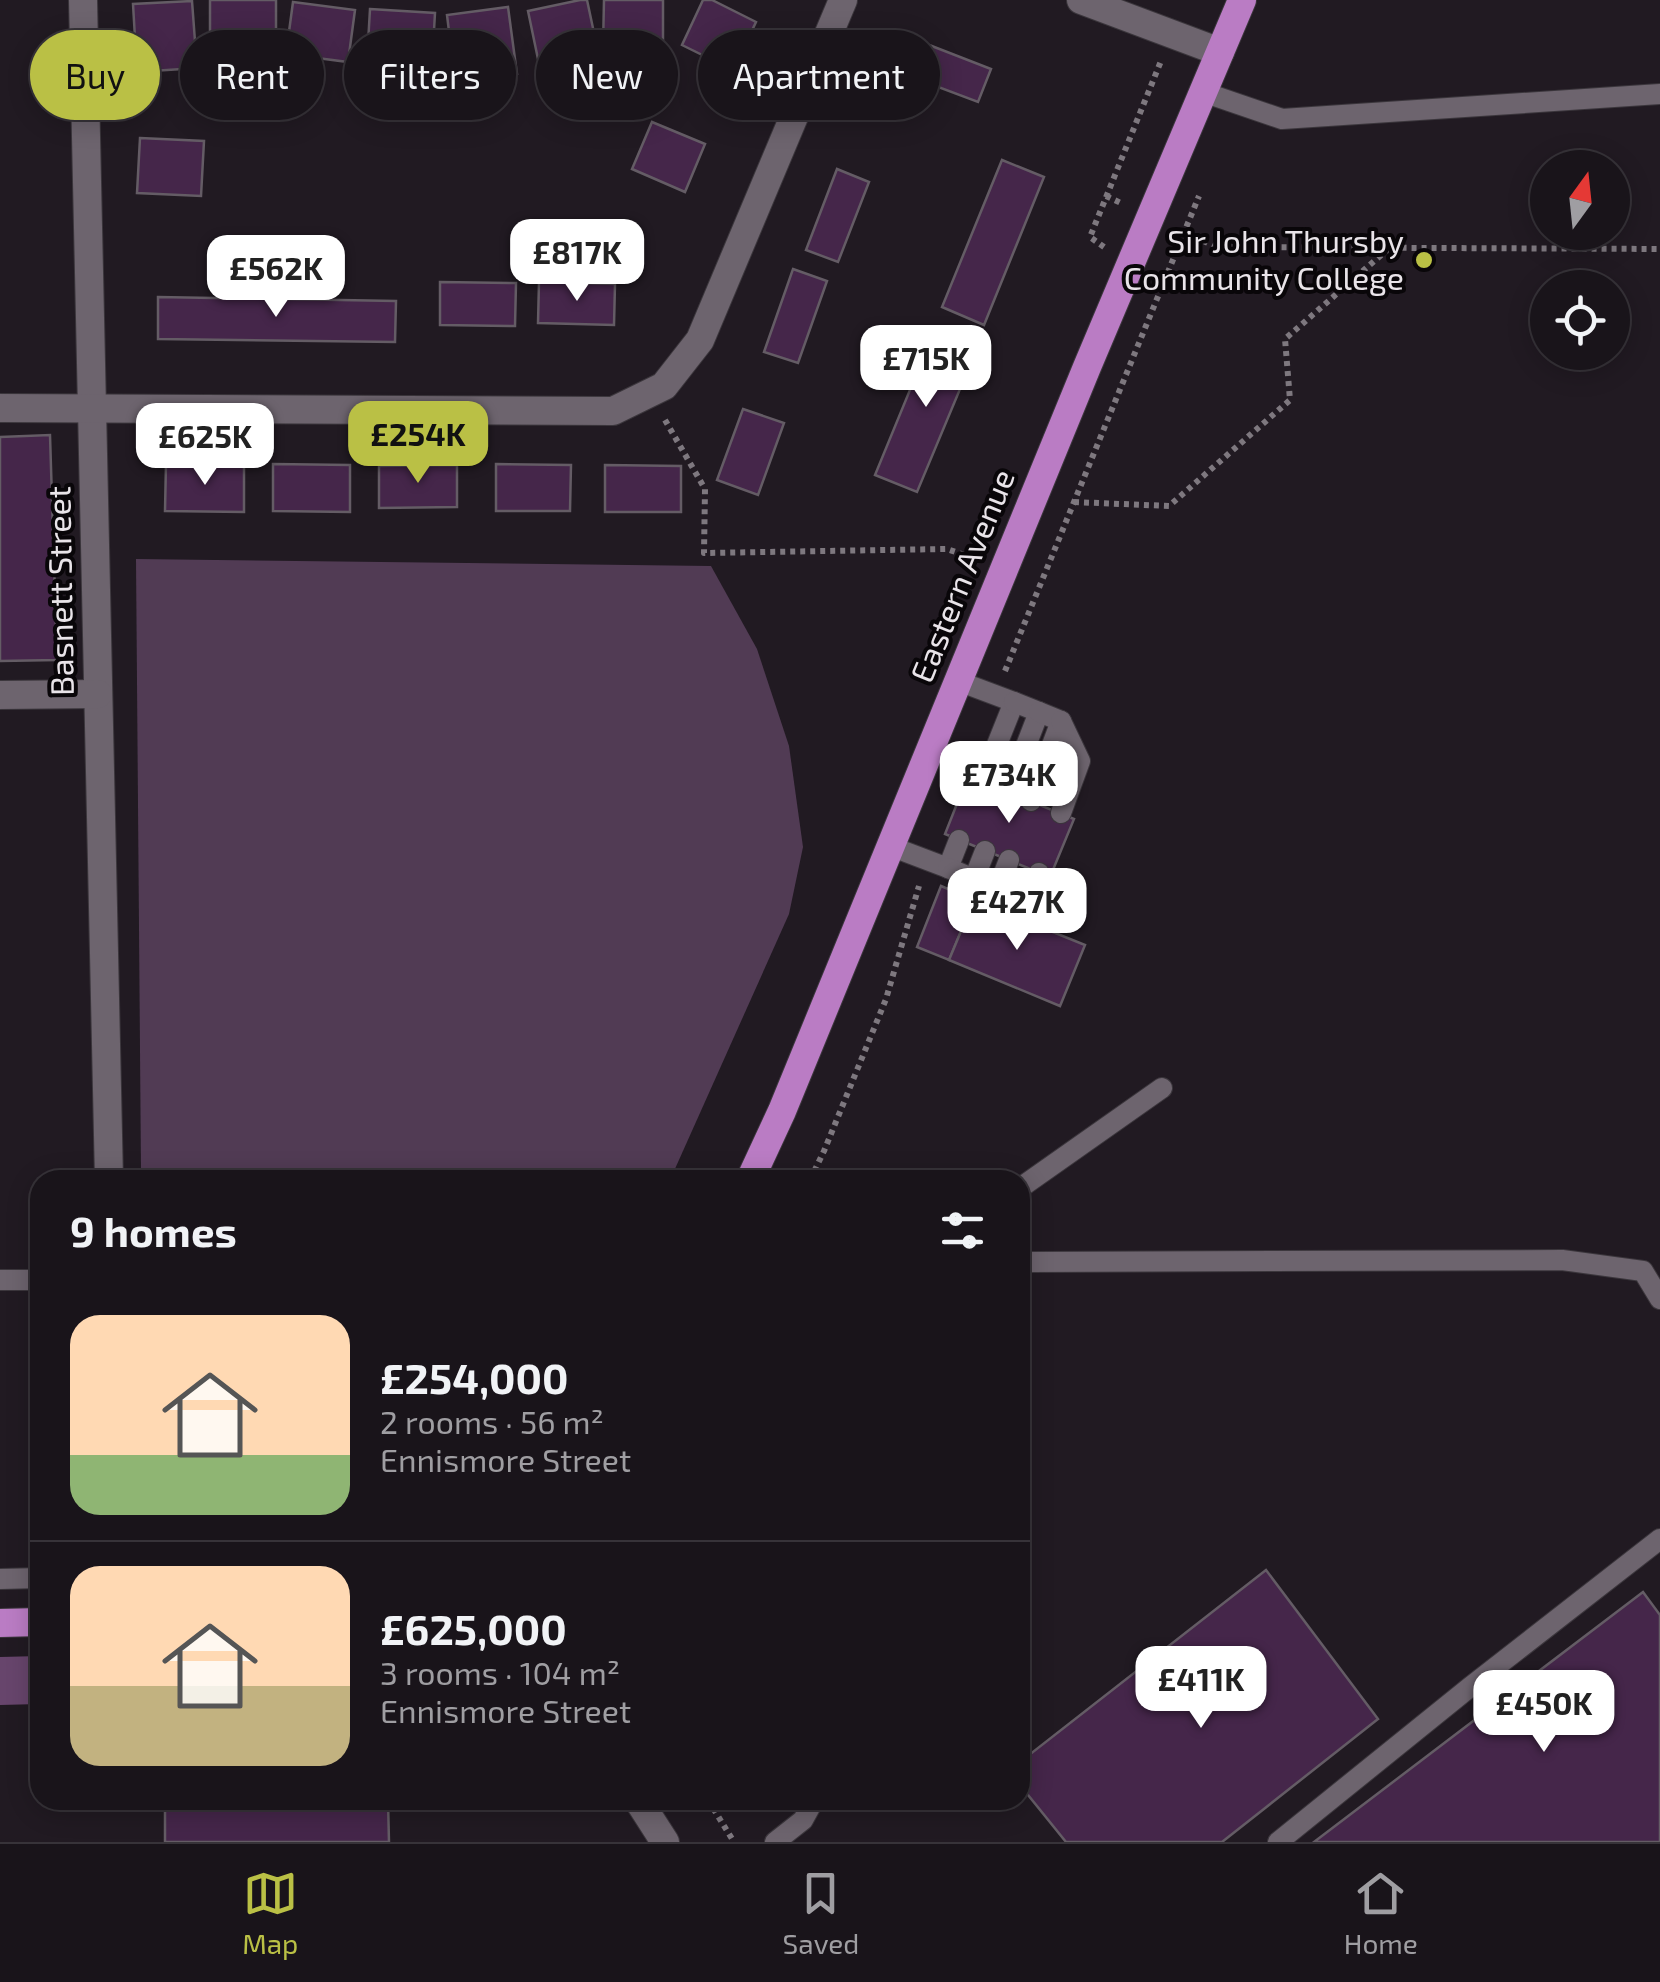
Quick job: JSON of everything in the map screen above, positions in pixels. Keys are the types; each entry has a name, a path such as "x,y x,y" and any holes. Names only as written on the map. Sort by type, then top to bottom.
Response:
{"highway":[{"name":"Eastern Avenue","path":"755,1170 1242,0"},
{"path":"0,1623 30,1622"}],"street":[{"name":"Basnett Street","path":"83,0 109,1170"},
{"path":"0,408 613,411 664,386 700,340 843,0"},
{"path":"1082,0 1220,52"},
{"path":"0,696 98,694"},
{"path":"644,1810 665,1842"}],"lane":[{"path":"1202,92 1282,119 1660,94"},
{"path":"958,680 1062,721 1080,761 1061,813"},
{"path":"982,782 1014,702"},
{"path":"1008,792 1039,712"},
{"path":"1031,802 1062,721"},
{"path":"948,868 959,840"},
{"path":"890,846 1029,899 1039,873"},
{"path":"974,879 985,851"},
{"path":"998,888 1009,860"},
{"path":"1030,1181 1162,1088"},
{"path":"1030,1262 1562,1260 1643,1272 1660,1298"},
{"path":"0,1280 30,1280"},
{"path":"1278,1842 1660,1540"},
{"path":"0,1579 30,1578"},
{"path":"776,1842 803,1820 808,1810"}],"path":[{"path":"1106,196 1172,34"},
{"path":"1185,232 1216,247 1660,249"},
{"path":"1074,502 1169,506 1290,400 1285,339 1390,248"},
{"path":"650,393 705,489 704,553 948,549 1004,568"},
{"path":"714,1810 734,1842"}],"shaded area":[{"path":"136,559 711,566 757,649 789,746 803,847 789,914 674,1170 141,1170"},
{"path":"30,1656 30,1704 0,1705 0,1657"}],"building":[{"path":"210,0 276,0 276,30 210,30"},
{"path":"587,0 593,30 536,30 536,49 528,11"},
{"path":"604,0 663,0 663,30 603,30"},
{"path":"703,0 712,0 756,22 752,30 698,30 698,53 682,45"},
{"path":"192,1 194,30 180,30 180,69 160,70 160,30 135,30 133,4"},
{"path":"293,2 355,10 352,30 344,30 344,61 324,59 324,30 289,30"},
{"path":"508,7 511,30 449,30 447,15"},
{"path":"370,9 435,13 434,30 369,30"},
{"path":"940,49 991,69 978,102 940,88"},
{"path":"652,122 705,144 685,192 632,169"},
{"path":"140,138 204,141 201,196 137,193"},
{"path":"1002,160 1044,177 984,325 942,307"},
{"path":"837,169 869,182 838,262 806,250"},
{"path":"793,269 827,281 798,363 764,352"},
{"path":"440,282 516,283 515,326 440,325"},
{"path":"539,282 615,284 614,325 538,323"},
{"path":"158,297 396,301 395,342 158,339"},
{"path":"935,329 978,346 917,492 875,475"},
{"path":"743,409 784,423 758,495 717,480"},
{"path":"50,435 57,660 0,661 0,437"},
{"path":"166,464 244,466 244,512 165,511"},
{"path":"273,464 350,465 350,512 273,511"},
{"path":"496,464 571,465 570,511 496,511"},
{"path":"457,465 457,507 379,508 379,466"},
{"path":"605,465 681,466 681,512 605,512"},
{"path":"968,776 1074,819 1050,877 945,834"},
{"path":"941,886 974,900 949,960 917,947"},
{"path":"974,900 1085,945 1060,1006 949,960"},
{"path":"1266,1570 1378,1719 1222,1842 1066,1842 1030,1797 1030,1754"},
{"path":"1643,1592 1660,1615 1660,1842 1314,1842"},
{"path":"165,1810 388,1810 389,1842 165,1842"}],"place":[{"name":"Sir John Thursby Community College","path":"1424,260"}]}
